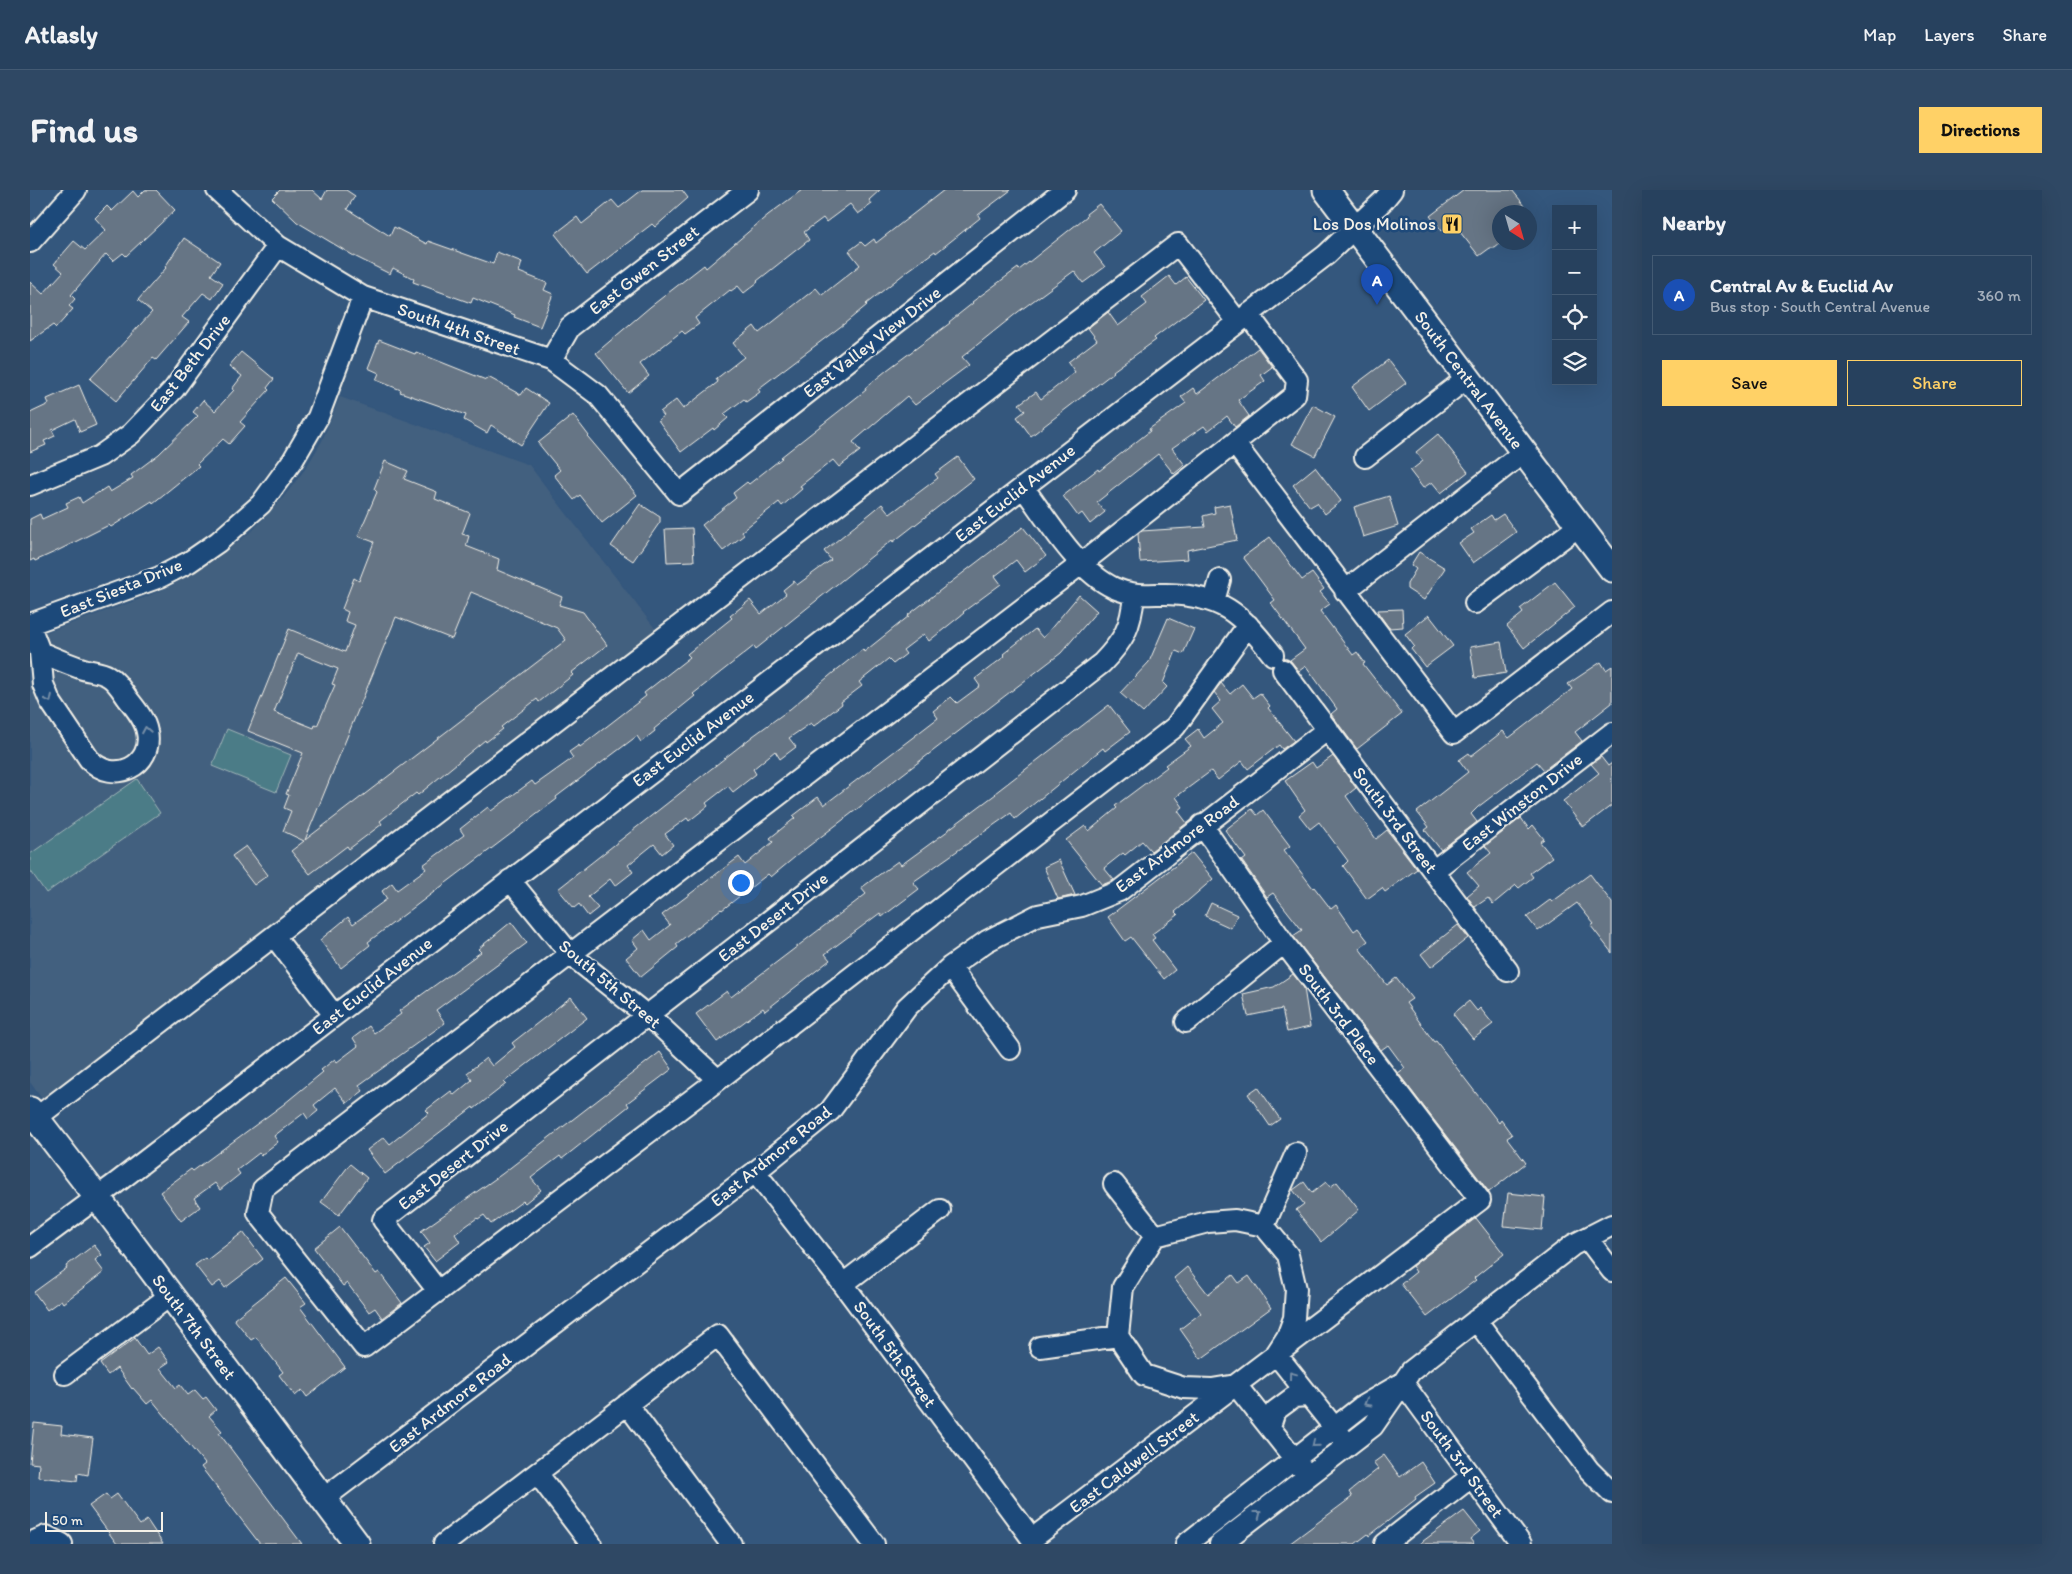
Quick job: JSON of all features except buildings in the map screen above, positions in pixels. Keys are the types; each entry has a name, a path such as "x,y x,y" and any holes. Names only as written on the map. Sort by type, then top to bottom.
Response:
{"main road":[{"name":"South Central Avenue","path":"1326,190 1612,569"},
{"name":"South 7th Street","path":"33,1114 357,1544"}],"street":[{"path":"30,242 76,190"},
{"name":"South 4th Street","path":"217,190 278,246 363,297 550,360 598,395 679,494"},
{"name":"East Gwen Street","path":"550,360 570,327 748,190"},
{"name":"East Valley View Drive","path":"679,494 1065,190"},
{"name":"East Euclid Avenue","path":"30,1247 1326,255 1355,229 1392,190"},
{"path":"33,1114 274,936 1178,244 1297,380 1295,395 1081,564 263,1189 258,1213 364,1347 718,1080 1175,727 1248,625"},
{"name":"East Beth Drive","path":"30,485 100,456 131,434 174,389 278,246"},
{"name":"East Siesta Drive","path":"30,625 160,577 189,562 218,542 261,504 293,460 318,417 363,297"},
{"path":"1365,458 1467,378"},
{"path":"1235,444 1454,733 1612,612"},
{"path":"1346,591 1524,452"},
{"name":"South 3rd Street","path":"1023,487 1081,564 1098,579 1114,588 1134,595 1190,595 1214,601 1239,616 1278,662 1508,971"},
{"path":"1476,603 1579,526"},
{"path":"1214,601 1220,580"},
{"name":"East Desert Drive","path":"438,1290 383,1220 1102,664 1116,648 1129,628 1134,595"},
{"path":"30,625 40,652 43,684 50,701 89,759 96,766 116,772 134,766 140,760 147,747 148,734 145,722 117,684 99,671 86,670 40,652"},
{"name":"East Ardmore Road","path":"323,1499 755,1172 830,1111 907,1006 950,967 987,941 1038,914 1082,906 1119,891 1328,730"},
{"name":"East Winston Drive","path":"1433,870 1612,733"},
{"name":"South 3rd Place","path":"1202,826 1284,943 1480,1200"},
{"name":"South 5th Street","path":"510,880 571,955 646,1015 718,1080"},
{"path":"274,936 334,1015"},
{"path":"1186,1022 1284,943"},
{"path":"950,967 1010,1049"},
{"path":"1040,1347 1118,1336 1124,1287 1155,1236 1208,1222 1236,1220 1264,1226 1296,1153"},
{"name":"South 5th Street","path":"755,1172 843,1284 1032,1539"},
{"path":"1114,1184 1155,1236"},
{"name":"East Caldwell Street","path":"1032,1539 1480,1200"},
{"path":"843,1284 940,1210"},
{"path":"1220,1544 1373,1426 1412,1371 1573,1245 1612,1225"},
{"name":"East Caldwell Street","path":"1264,1226 1288,1255 1296,1289 1294,1318 1287,1337 1276,1354"},
{"path":"1587,1238 1612,1271"},
{"path":"65,1374 171,1295"},
{"path":"1476,1320 1589,1470 1612,1492"},
{"path":"453,1541 537,1473 718,1335 874,1544"},
{"name":"East Caldwell Street","path":"1118,1336 1144,1375 1184,1388 1212,1388 1236,1385"},
{"path":"1276,1354 1307,1396 1348,1445"},
{"path":"1186,1544 1296,1460 1361,1406 1403,1383"},
{"name":"South 3rd Street","path":"1403,1383 1521,1544"},
{"path":"1236,1385 1308,1476"},
{"path":"1270,1426 1275,1411 1294,1397 1307,1396"},
{"path":"627,1404 731,1544"},
{"path":"537,1473 591,1544"},
{"path":"1385,1544 1471,1477"}],"shaded area":[{"path":"340,397 529,465 660,635 48,1107 30,1082 30,638 146,597 173,585 221,555 253,530 282,499 306,468 322,441"}],"green space":[{"path":"227,729 291,755 276,792 212,766"},
{"path":"137,779 160,813 46,893 30,870 30,854"}],"place":[{"name":"Los Dos Molinos","path":"1452,224"},
{"name":"Central Av & Euclid Av","path":"1377,305"}]}
